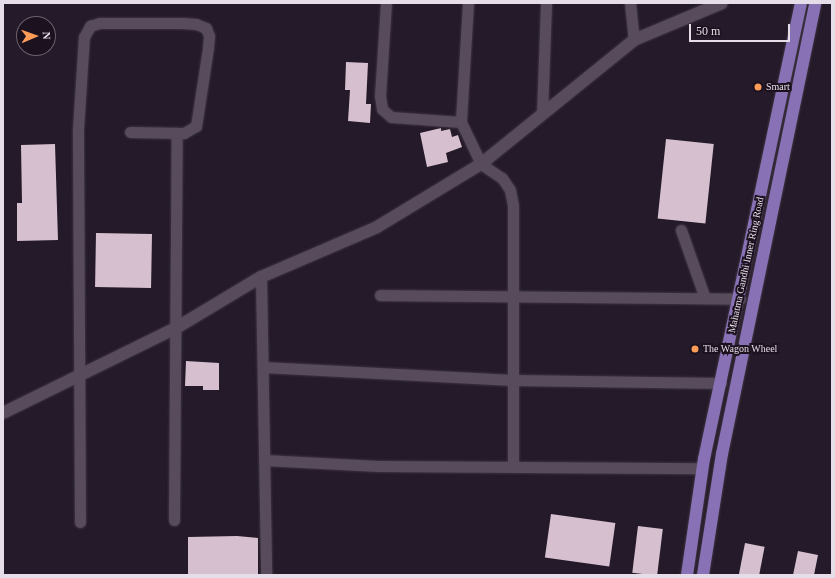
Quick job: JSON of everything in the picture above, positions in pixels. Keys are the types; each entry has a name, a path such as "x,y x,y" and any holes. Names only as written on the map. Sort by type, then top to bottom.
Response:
{"main road":[{"name":"Mahatma Gandhi Inner Ring Road","path":"687,575 702,468 740,299 801,3"},
{"name":"Mahatma Gandhi Inner Ring Road","path":"703,575 723,446 815,3"}],"street":[{"path":"386,3 380,96 382,109 392,117 461,122"},
{"path":"468,3 461,122 481,164 502,178 510,190 513,204 513,467"},
{"path":"542,114 546,3"},
{"path":"630,3 634,40"},
{"path":"3,413 176,328 261,277 376,227 481,164 634,40 722,3"},
{"path":"80,522 78,129 84,37 90,26 100,23 182,23 196,24 206,28 209,42 198,121 192,130 177,133 130,132"},
{"path":"174,520 177,133"},
{"path":"681,230 706,298"},
{"path":"261,277 266,575"},
{"path":"380,295 513,295 740,299"},
{"path":"263,367 513,380 721,383"},
{"path":"264,460 378,466 702,468"}],"building":[{"path":"346,62 368,63 366,104 371,104 370,123 348,121 350,90 345,90"},
{"path":"441,128 441,131 450,129 452,137 458,135 462,147 446,153 448,162 427,167 420,133"},
{"path":"666,139 714,144 705,224 658,219"},
{"path":"55,144 58,240 17,241 17,203 22,203 21,145"},
{"path":"96,233 152,234 151,288 95,287"},
{"path":"186,361 219,363 219,390 203,390 203,386 185,386"},
{"path":"551,514 615,523 609,567 545,558"},
{"path":"638,526 663,529 657,575 632,573"},
{"path":"237,536 258,538 258,575 188,575 188,537"},
{"path":"745,543 765,547 759,575 739,575"},
{"path":"798,551 818,555 814,575 793,575"}],"place":[{"name":"Smart","path":"758,87"},
{"name":"The Wagon Wheel","path":"695,349"}]}
